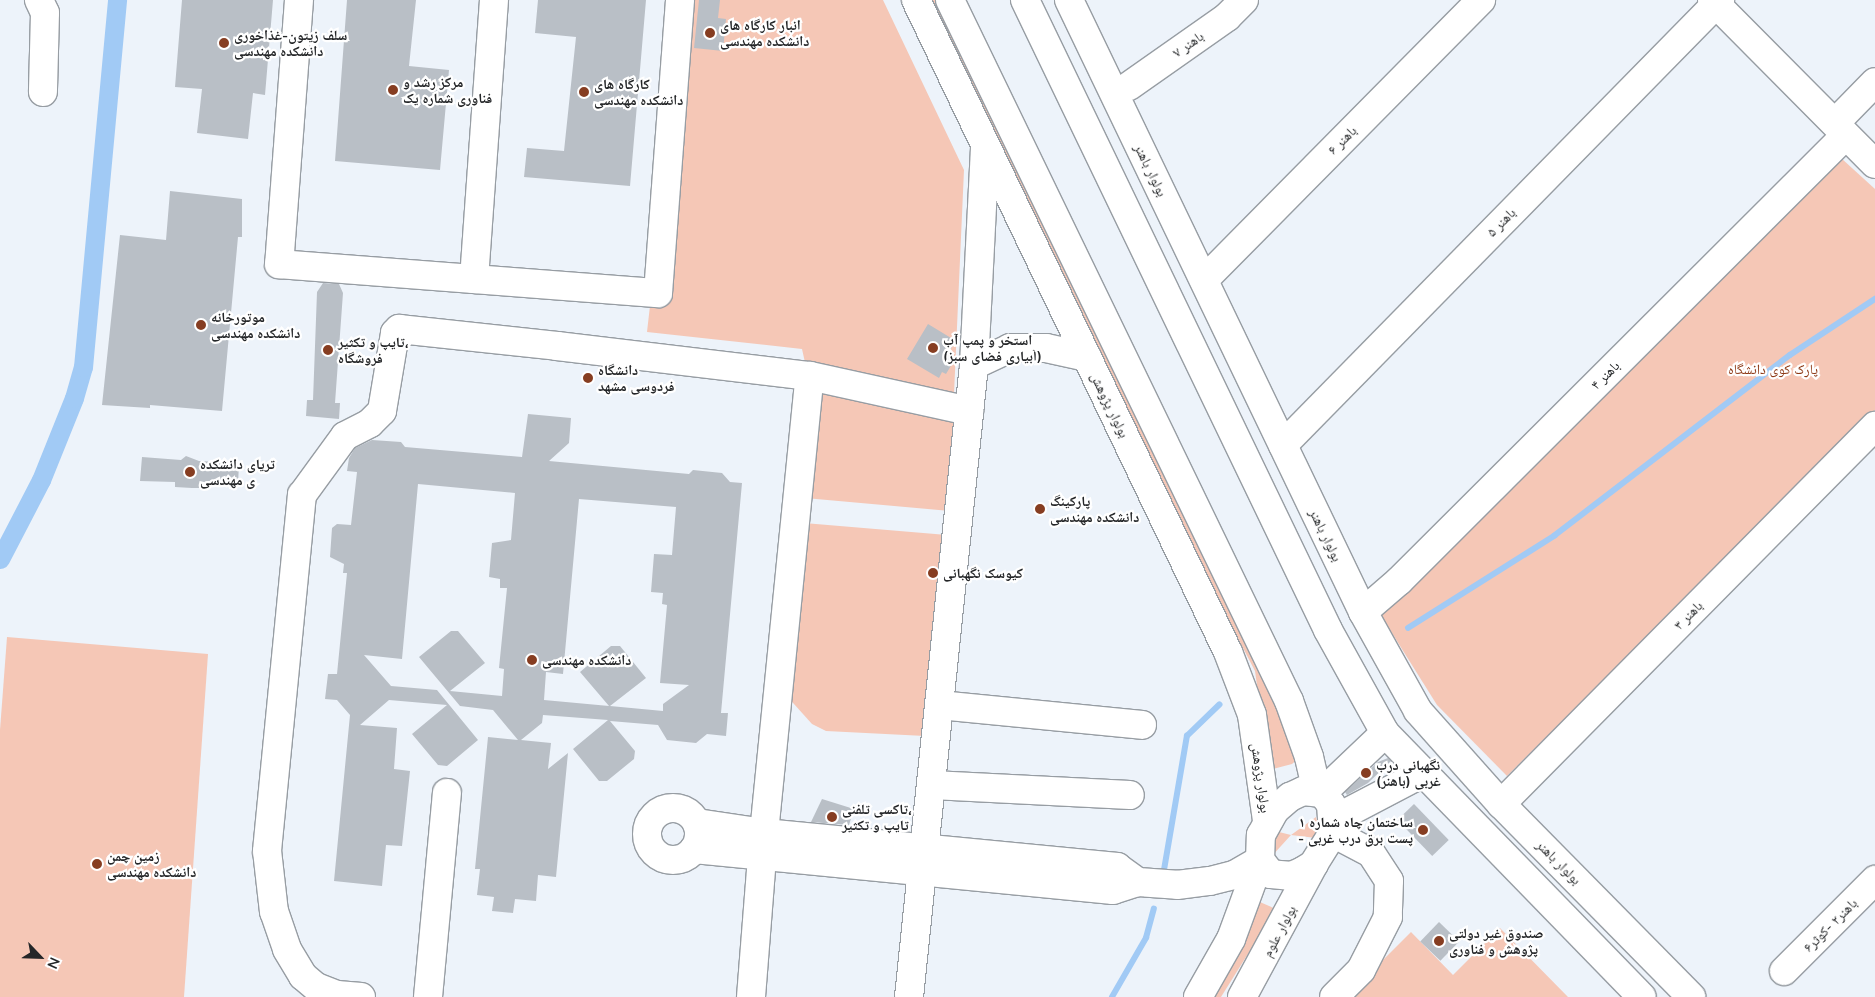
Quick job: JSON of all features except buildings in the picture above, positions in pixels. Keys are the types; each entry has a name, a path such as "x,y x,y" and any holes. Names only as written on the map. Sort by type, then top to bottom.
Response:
{"street":[{"path":"39,0 45,13 43,92"},
{"path":"299,0 279,264 658,293 680,0"},
{"path":"474,279 494,0"},
{"name":"بولوار پژوهش","path":"916,0 1228,652 1252,715 1268,821"},
{"path":"950,0 1289,701 1319,792 1331,804 1334,826 1371,853 1389,881 1388,917 1361,970 1334,997"},
{"path":"1025,0 1328,630 1386,733 1642,997"},
{"name":"بولوار باهنر","path":"1069,0 1363,612 1418,711 1501,804 1691,997"},
{"name":"باهنر ۷","path":"1129,86 1227,17 1244,0"},
{"name":"باهنر ۶","path":"1204,280 1481,0"},
{"path":"1716,1 1875,164"},
{"name":"باهنر ۵","path":"1283,445 1716,1"},
{"name":"باهنر ۴","path":"1363,612 1400,581 1840,129 1875,82"},
{"path":"909,997 925,859 974,365 985,145"},
{"path":"1131,221 1167,204"},
{"path":"361,997 337,995 316,987 303,976 288,949 274,912 267,851 302,495 345,436 370,423 382,411 395,333 399,329 810,376 969,411"},
{"path":"974,365 1010,348 1046,348 1087,357"},
{"path":"751,997 763,845 810,376"},
{"name":"باهنر ۳","path":"1501,804 1875,426"},
{"path":"939,705 1142,725"},
{"path":"1198,997 1231,939 1260,860 1261,835 1268,821 1290,797 1303,791 1319,792 1363,756 1386,733"},
{"path":"1260,860 1271,874 1292,876 1314,864 1334,826 1422,772"},
{"path":"932,785 1130,795"},
{"path":"428,997 447,794"},
{"path":"696,836 763,845 925,859 1113,890 1138,882 1177,885 1210,882 1234,875 1260,860"},
{"name":"بولوار علوم","path":"1242,997 1314,864"},
{"name":"باهنر۲ -کوثر۶","path":"1784,971 1875,880"}],"green space":[{"path":"685,0 883,0 964,170 954,394 806,367 802,349 647,332"},
{"path":"931,0 943,0 1302,755 1292,764 1269,770 1255,671 1202,569"},
{"name":"پارک کوی دانشگاه","path":"1841,158 1875,189 1875,410 1507,776 1437,705 1380,614"},
{"path":"817,385 957,417 950,511 805,498"},
{"path":"804,523 947,535 925,736 826,731 812,724 785,694"},
{"name":"زمین چمن دانشکده مهندسی","path":"7,637 208,654 184,997 0,997 0,730"},
{"path":"1316,817 1319,829 1316,838 1291,835"},
{"path":"1271,830 1291,835 1271,857"},
{"path":"1253,899 1276,909 1221,997 1207,997"},
{"path":"1500,928 1568,997 1346,997 1411,932 1453,975"}],"waterway":[{"path":"0,559 41,480 74,398 83,367 117,0"},
{"path":"1408,628 1554,536 1790,355 1875,299"},
{"path":"1163,876 1187,736 1219,705"},
{"path":"1112,997 1146,938 1154,909"}],"place":[{"name":"انبار کارگاه های دانشکده مهندسی","path":"710,33"},
{"name":"سلف زیتون-غذاخوری دانشکده مهندسی","path":"224,43"},
{"name":"مرکز رشد و فناوری شماره یک","path":"393,90"},
{"name":"کارگاه های دانشکده مهندسی","path":"584,92"},
{"name":"موتورخانه دانشکده مهندسی","path":"201,325"},
{"name":"استخر و پمپ آب (آبیاری فضای سبز)","path":"933,348"},
{"name":"تایپ و تکثیر، فروشگاه","path":"328,350"},
{"name":"دانشگاه فردوسی مشهد","path":"588,378"},
{"name":"تریای دانشکده ی مهندسی","path":"190,472"},
{"name":"پارکینگ دانشکده مهندسی","path":"1040,509"},
{"name":"کیوسک نگهبانی","path":"933,573"},
{"name":"دانشکده مهندسی","path":"532,660"},
{"name":"نگهبانی درب غربی (باهنر)","path":"1366,773"},
{"name":"تاکسی تلفنی، تایپ و تکثیر","path":"832,817"},
{"name":"ساختمان چاه شماره ۱ - پست برق درب غربی","path":"1423,830"},
{"name":"زمین چمن دانشکده مهندسی","path":"97,864"},
{"name":"صندوق غیر دولتی پژوهش و فناوری","path":"1439,941"}]}
